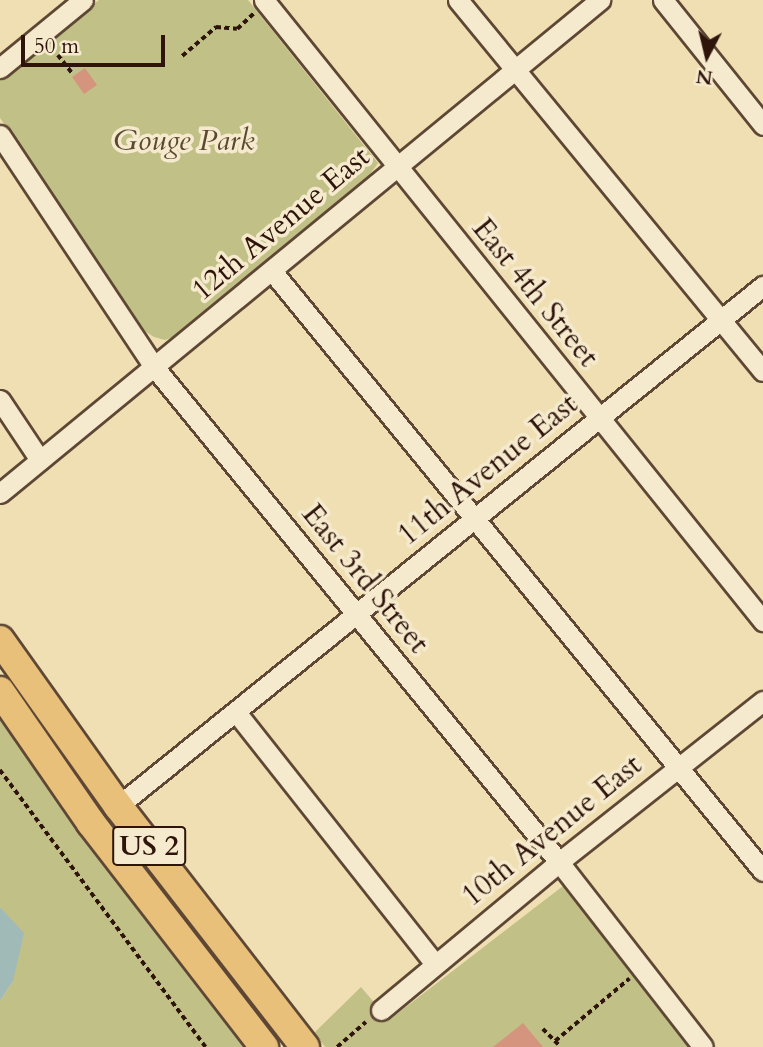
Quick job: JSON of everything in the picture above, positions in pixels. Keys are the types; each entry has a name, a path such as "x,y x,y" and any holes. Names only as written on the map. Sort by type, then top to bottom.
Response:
{"highway":[{"name":"US 2","path":"0,640 118,806 305,1047"},
{"name":"US 2","path":"0,691 91,823 264,1047"}],"street":[{"path":"0,68 83,0"},
{"path":"458,0 763,372"},
{"name":"12th Avenue East","path":"0,493 600,0"},
{"path":"663,0 763,125"},
{"name":"East 4th Street","path":"265,1 598,420 763,621"},
{"name":"East 3rd Street","path":"0,135 155,368 559,862 703,1047"},
{"path":"272,271 763,871"},
{"name":"11th Avenue East","path":"118,806 763,286"},
{"path":"0,400 40,460"},
{"name":"10th Avenue East","path":"381,1010 559,862 763,701"},
{"path":"236,712 435,964"}],"path":[{"path":"182,56 216,27 237,29 265,1"},
{"path":"58,55 72,73"},
{"path":"0,770 206,1047"},
{"path":"555,1041 642,969"},
{"path":"337,1047 381,1010"},
{"path":"543,1029 561,1047"}],"green space":[{"name":"Gouge Park","path":"99,0 248,0 378,163 366,180 173,337 165,340 143,330 0,118 0,81"},
{"path":"0,712 134,902 248,1047 0,1047 0,1001 13,981 14,924 0,907"},
{"path":"563,886 693,1047 325,1047 314,1033 361,987 389,1020"}],"water":[{"path":"0,907 24,933 13,981 0,1001"}],"building":[{"path":"85,68 97,85 84,94 72,77"},
{"path":"523,1023 543,1047 493,1047"}]}
